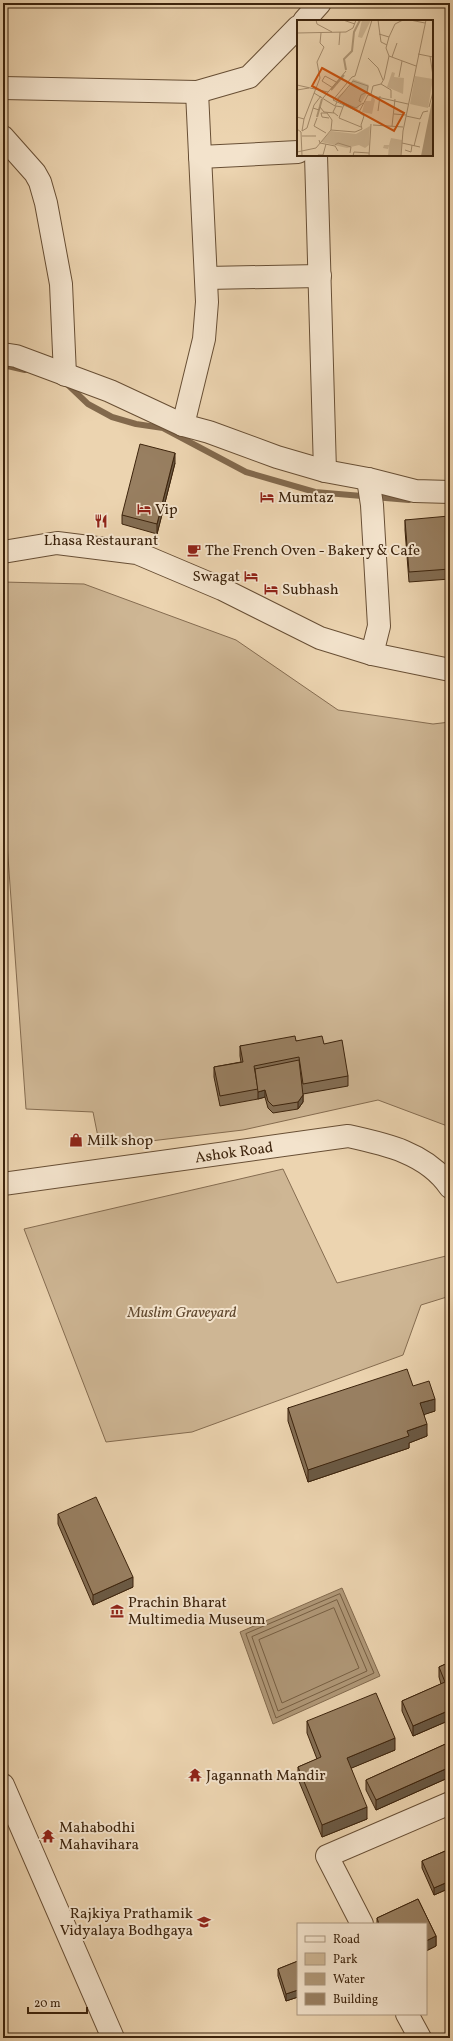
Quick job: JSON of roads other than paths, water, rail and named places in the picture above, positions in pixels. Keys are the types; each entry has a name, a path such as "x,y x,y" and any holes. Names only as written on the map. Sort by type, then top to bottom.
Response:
{"street":[{"path":"305,20 320,3"},
{"path":"3,88 197,92 249,77 297,28"},
{"path":"183,425 204,339 208,302 197,92"},
{"path":"3,137 35,173 40,182 46,203 61,284 65,374"},
{"path":"200,157 297,152"},
{"path":"316,156 325,471"},
{"path":"206,278 320,276"},
{"path":"3,354 16,356 110,391 183,425 325,471 368,479 415,492 450,492"},
{"path":"368,479 372,505 379,626 372,654"},
{"path":"3,552 57,543 136,553 222,589 320,638 372,654 450,670"},
{"name":"Ashok Road","path":"3,1184 348,1136 390,1145 420,1158 450,1187"},
{"path":"3,1785 113,2038"},
{"path":"361,1923 327,1856 450,1803"},
{"path":"408,2015 420,2038"}],"water":[{"path":"342,1588 380,1676 273,1724 240,1632"}],"waterway":[{"path":"3,365 25,370"},
{"path":"66,383 88,404 112,417 136,424 163,428 246,472 315,492 409,500"}],"place":[{"name":"Mumtaz","path":"267,497"},
{"name":"Vip","path":"144,509"},
{"name":"Lhasa Restaurant","path":"101,521"},
{"name":"The French Oven - Bakery & Cafe","path":"194,550"},
{"name":"Swagat","path":"251,576"},
{"name":"Subhash","path":"271,589"},
{"name":"Milk shop","path":"76,1140"},
{"name":"Prachin Bharat Multimedia Museum","path":"117,1611"},
{"name":"Jagannath Mandir","path":"195,1775"},
{"name":"Mahabodhi Mahavihara","path":"48,1836"},
{"name":"Rajkiya Prathamik Vidyalaya Bodhgaya","path":"204,1922"}],"park label":[{"name":"Muslim Graveyard","path":"182,1312"}]}
